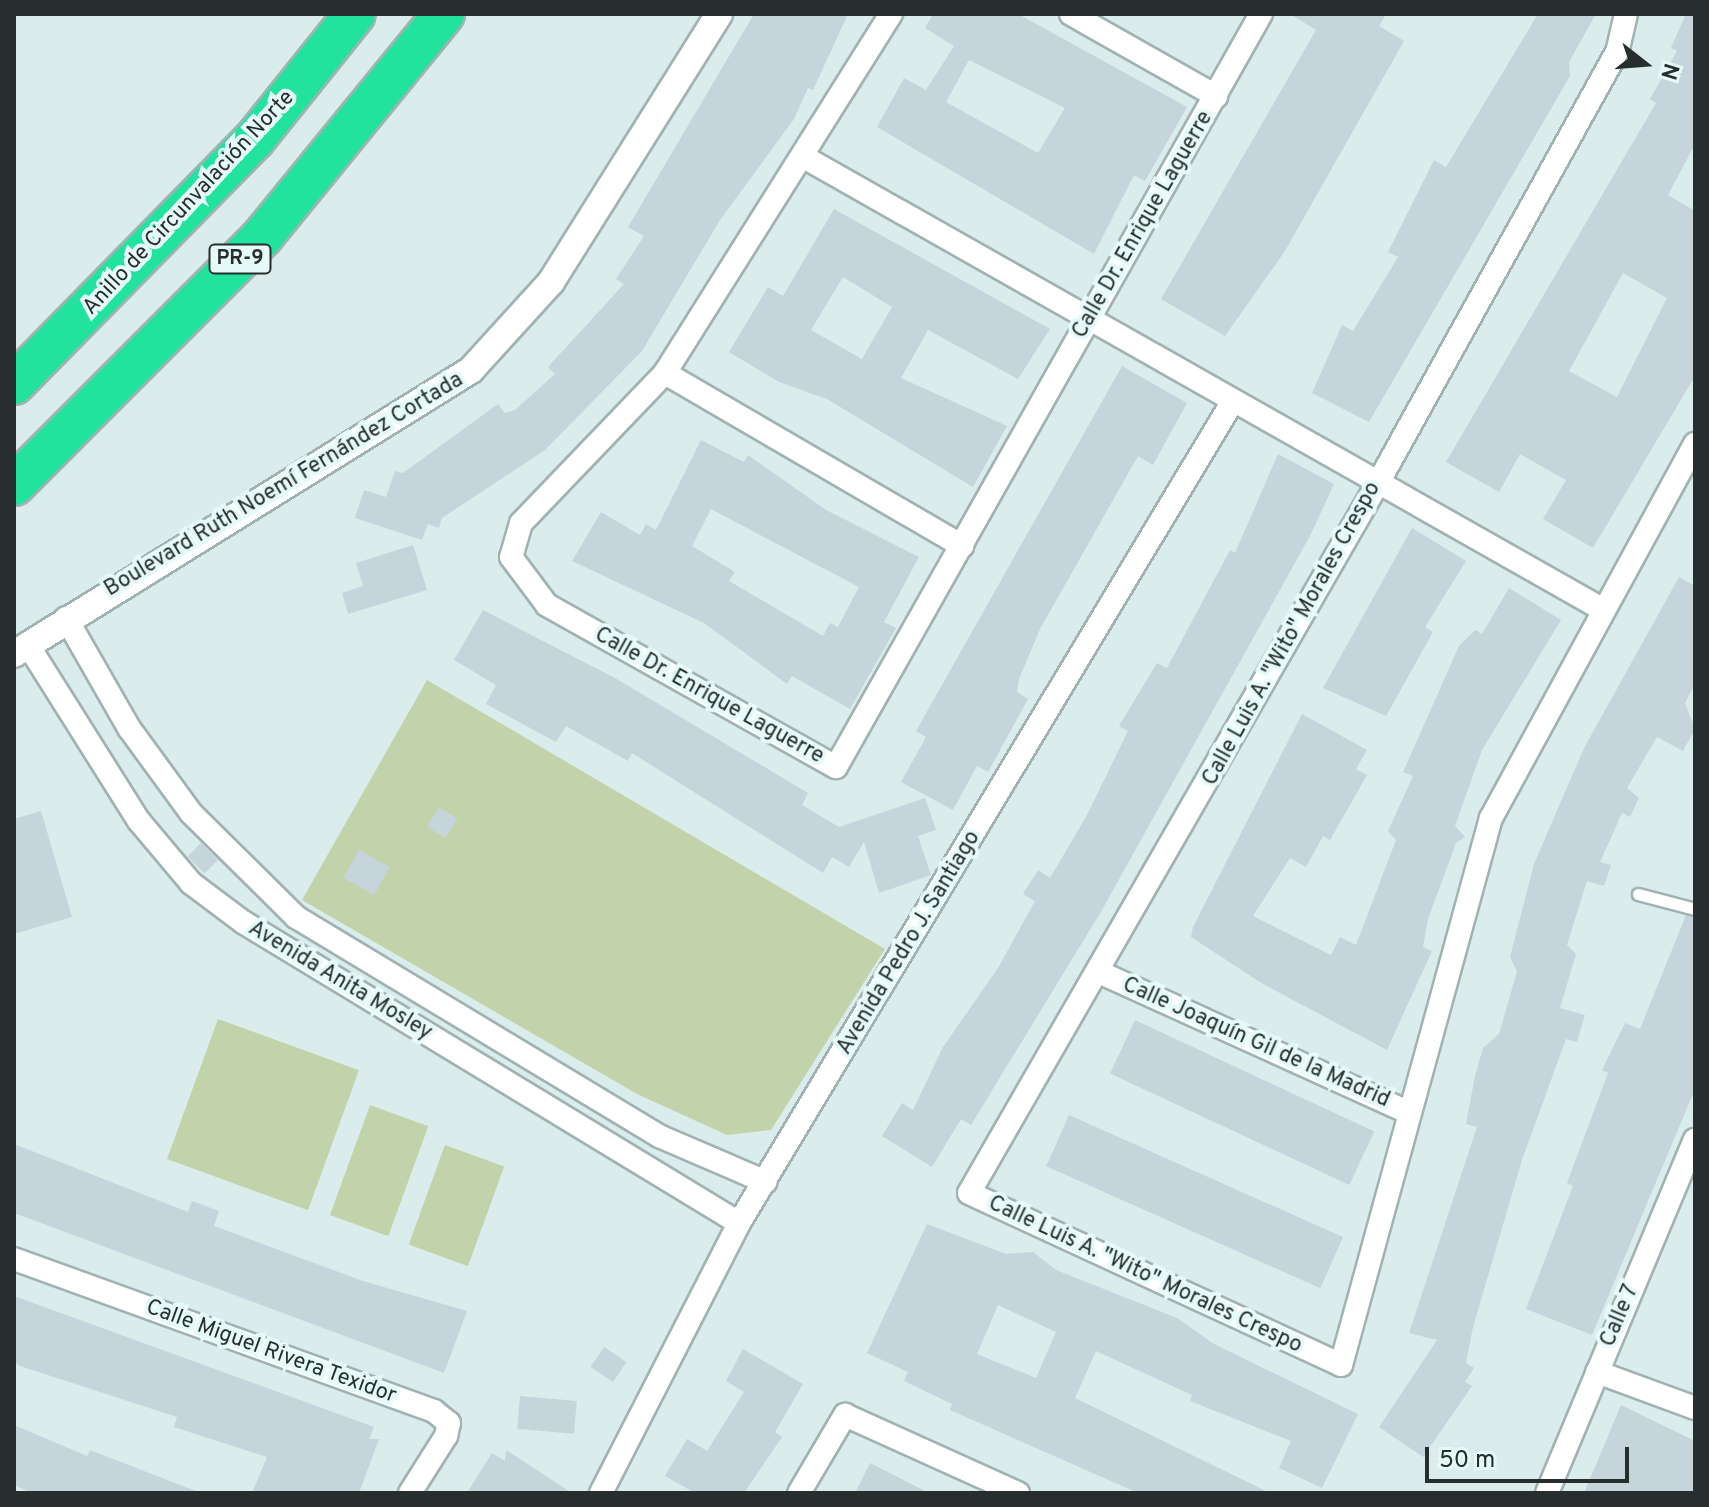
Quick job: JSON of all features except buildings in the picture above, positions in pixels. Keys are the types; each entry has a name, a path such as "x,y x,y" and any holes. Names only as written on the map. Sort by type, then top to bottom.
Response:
{"highway":[{"name":"Anillo de Circunvalación Norte","path":"14,384 254,140 355,14"},
{"name":"PR-9","path":"14,485 262,237 444,14"}],"street":[{"name":"Boulevard Ruth Noemí Fernández Cortada","path":"21,649 66,618 471,370 551,282 719,14"},
{"name":"Calle Dr. Enrique Laguerre","path":"891,14 665,373 521,523 511,557 547,605 836,767 1261,14"},
{"path":"1071,14 1216,96"},
{"name":"Calle Luis A. \"Wito\" Morales Crespo","path":"1626,14 1618,50 1378,483 1101,973 969,1193 1341,1365 1491,818 1602,609 1695,444"},
{"path":"802,156 1602,609"},
{"path":"665,373 962,546"},
{"name":"Avenida Pedro J. Santiago","path":"601,1493 739,1223 1233,401"},
{"name":"Avenida Anita Mosley","path":"66,618 129,728 191,813 296,917 659,1136 766,1182"},
{"name":"Avenida Anita Mosley","path":"21,649 139,821 191,883 243,922 739,1223"},
{"name":"Calle Joaquín Gil de la Madrid","path":"1101,973 1410,1113"},
{"name":"Calle 7","path":"1547,1493 1695,1140"},
{"name":"Calle Miguel Rivera Texidor","path":"14,1259 434,1411 449,1423 446,1436 410,1493"},
{"path":"1597,1372 1695,1408"},
{"path":"799,1493 845,1415 1018,1493"}],"lane":[{"path":"1638,894 1695,909"}],"green space":[{"path":"427,680 885,949 771,1130 727,1135 637,1094 302,900"},
{"path":"218,1019 359,1070 308,1210 167,1159"},
{"path":"370,1105 428,1126 388,1236 330,1215"},
{"path":"445,1145 504,1167 468,1266 409,1245"}]}
